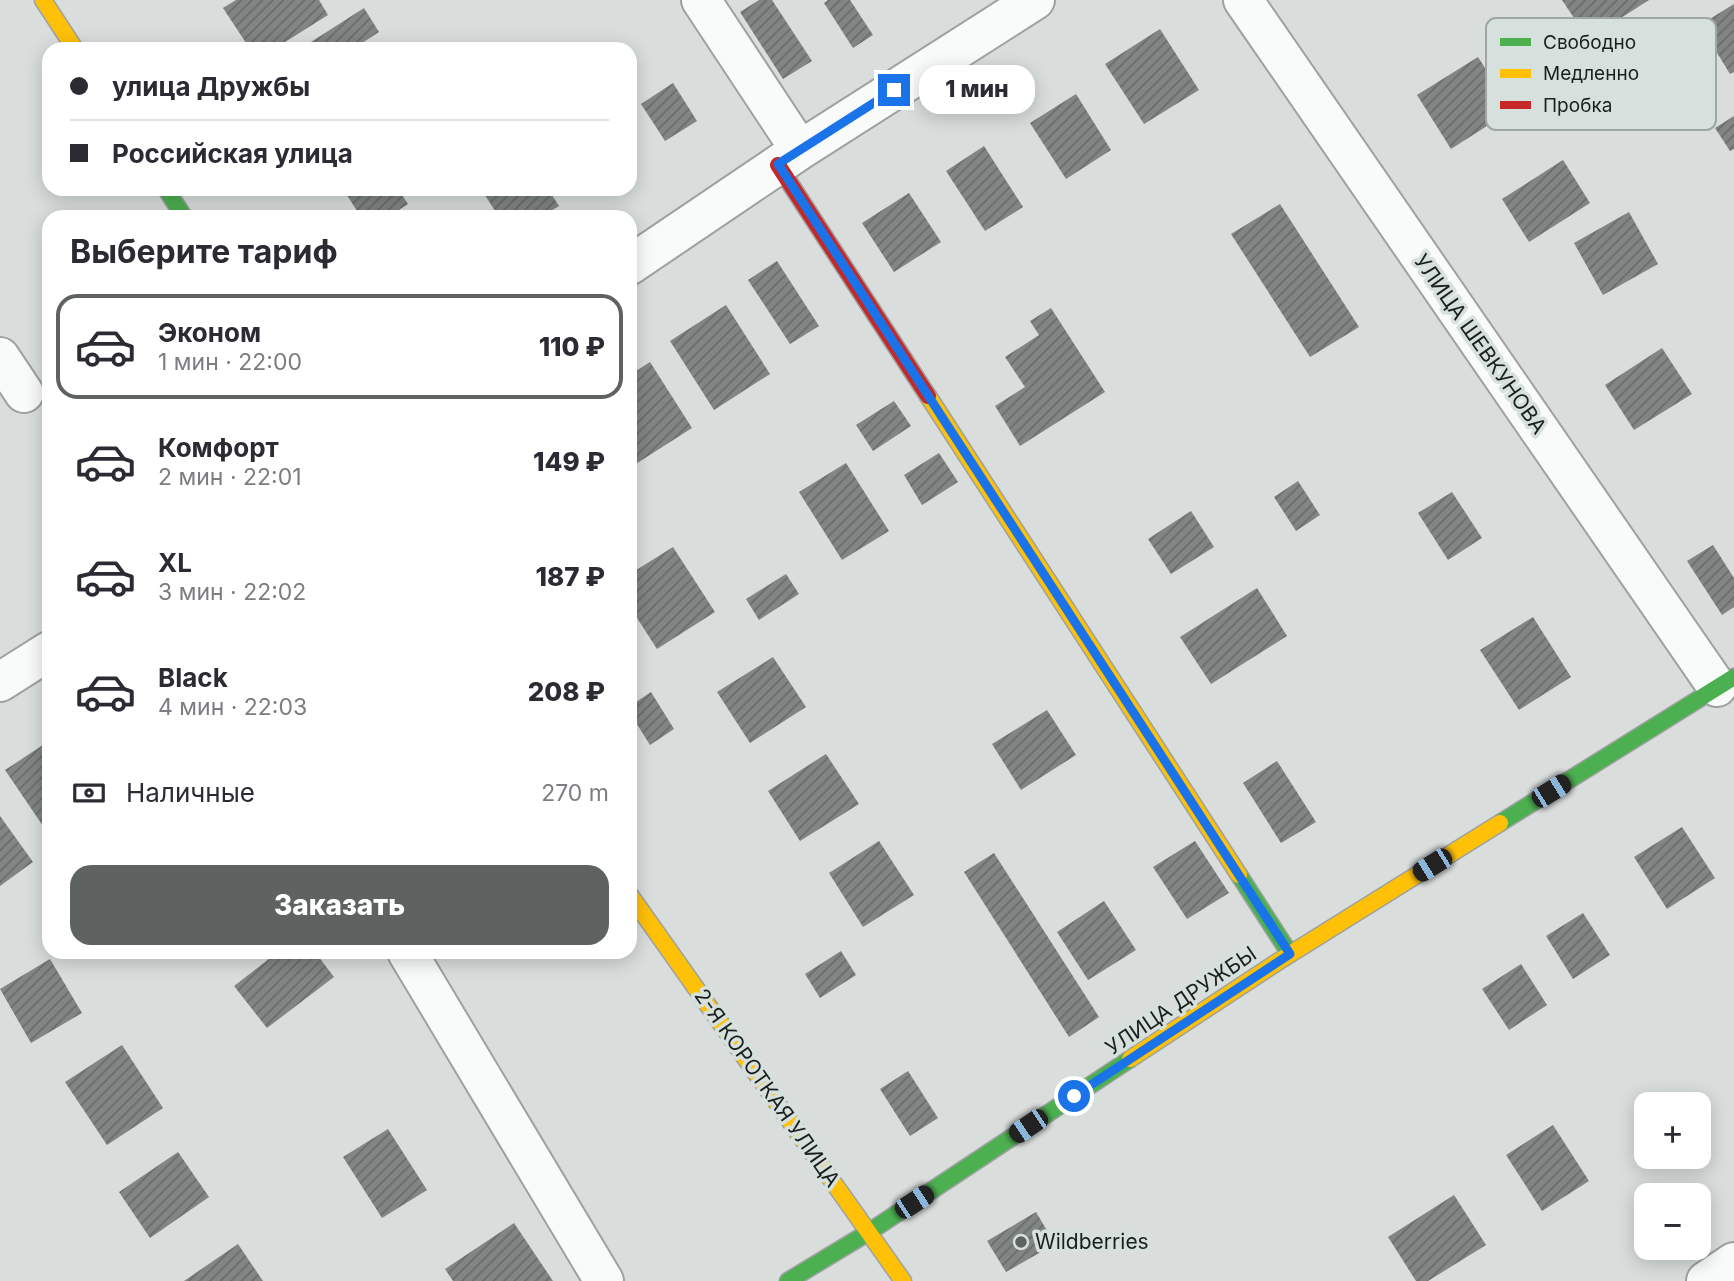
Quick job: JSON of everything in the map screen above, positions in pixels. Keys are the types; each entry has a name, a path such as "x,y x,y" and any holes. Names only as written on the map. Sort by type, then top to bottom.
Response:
{"street":[{"path":"43,0 70,42"},
{"path":"701,0 789,157 1290,954"},
{"path":"637,260 789,157 1035,0"},
{"name":"УЛИЦА ШЕВКУНОВА","path":"1243,0 1726,682"},
{"path":"0,357 24,393"},
{"path":"0,682 42,655"},
{"name":"УЛИЦА ДРУЖБЫ","path":"788,1281 869,1232 1290,954 1726,682"},
{"name":"2-Я КОРОТКАЯ УЛИЦА","path":"637,905 903,1281"},
{"path":"411,959 604,1281"},
{"path":"1706,1281 1734,1262"}],"building":[{"path":"236,0 319,0 328,15 285,42 245,42 223,8"},
{"path":"759,0 772,0 812,61 783,79 740,12"},
{"path":"828,0 850,0 873,35 853,48 824,3"},
{"path":"1562,0 1649,0 1621,18 1574,18"},
{"path":"1734,4 1734,72 1730,74 1716,51 1716,18 1711,18"},
{"path":"364,8 379,32 364,42 311,42"},
{"path":"1160,29 1199,90 1144,124 1105,64"},
{"path":"1478,57 1486,69 1486,127 1451,149 1417,95"},
{"path":"673,83 697,121 665,141 641,104"},
{"path":"1076,94 1111,150 1066,179 1030,123"},
{"path":"1734,116 1734,149 1730,151 1716,127"},
{"path":"984,146 1023,207 985,231 946,171"},
{"path":"1563,160 1590,203 1529,242 1502,199"},
{"path":"909,193 941,242 894,272 862,223"},
{"path":"348,196 403,196 408,204 399,210 356,210"},
{"path":"486,196 553,196 559,206 552,210 494,210"},
{"path":"1280,204 1359,327 1310,357 1231,234"},
{"path":"1629,212 1658,264 1603,295 1574,243"},
{"path":"777,261 819,326 790,344 748,280"},
{"path":"726,305 770,374 714,410 670,341"},
{"path":"1051,308 1105,392 1020,446 995,406 1025,387 1005,357 1039,335 1030,321"},
{"path":"1662,348 1692,394 1634,430 1605,385"},
{"path":"650,362 692,428 637,463 637,370"},
{"path":"894,401 911,426 873,451 856,425"},
{"path":"939,453 958,482 922,505 904,475"},
{"path":"846,463 889,531 842,560 799,492"},
{"path":"1298,481 1320,515 1296,531 1274,497"},
{"path":"1452,492 1482,538 1448,560 1418,513"},
{"path":"1191,511 1214,547 1171,574 1148,539"},
{"path":"1713,545 1734,578 1734,607 1722,615 1687,561"},
{"path":"673,547 715,612 657,649 637,618 637,570"},
{"path":"786,574 799,594 759,620 746,599"},
{"path":"1257,588 1287,636 1211,684 1180,637"},
{"path":"1533,617 1571,677 1519,710 1480,650"},
{"path":"773,657 806,707 750,743 717,692"},
{"path":"651,692 674,729 650,745 637,724 637,701"},
{"path":"1047,710 1076,755 1021,790 992,744"},
{"path":"42,746 42,825 5,770"},
{"path":"826,754 859,804 800,841 768,791"},
{"path":"1277,761 1316,822 1281,843 1243,783"},
{"path":"0,816 33,862 0,886"},
{"path":"1682,827 1715,878 1667,909 1634,857"},
{"path":"879,841 914,895 863,927 829,873"},
{"path":"1195,841 1229,893 1187,919 1153,867"},
{"path":"994,853 1099,1017 1069,1037 964,872"},
{"path":"1104,901 1136,950 1088,980 1057,932"},
{"path":"1583,913 1610,955 1573,979 1546,936"},
{"path":"841,951 856,975 820,998 805,974"},
{"path":"50,959 82,1013 31,1043 0,989"},
{"path":"269,959 320,959 334,977 267,1028 234,986"},
{"path":"1521,964 1547,1005 1509,1030 1482,989"},
{"path":"122,1045 163,1108 107,1145 65,1082"},
{"path":"908,1071 938,1118 910,1136 880,1089"},
{"path":"1553,1125 1589,1181 1542,1211 1506,1155"},
{"path":"388,1129 427,1190 382,1218 343,1157"},
{"path":"178,1152 209,1197 150,1238 119,1192"},
{"path":"1454,1195 1486,1245 1428,1281 1416,1281 1388,1237"},
{"name":"Wildberries","path":"1036,1212 1055,1244 1006,1272 987,1241"},
{"path":"514,1223 553,1281 453,1281 445,1269"},
{"path":"238,1244 263,1281 184,1281"}],"traffic: fast":[{"path":"170,196 180,210"},
{"path":"1500,823 1734,677"},
{"path":"1239,875 1290,954"},
{"path":"788,1281 869,1232 1130,1059"}],"traffic: slow":[{"path":"43,0 70,42"},
{"path":"928,396 1239,875"},
{"path":"1130,1059 1279,961 1500,823"},
{"path":"637,905 903,1281"}],"traffic: jam":[{"path":"778,165 928,396"}],"place":[{"name":"Wildberries","path":"1021,1242"}],"route":[{"path":"894,90 778,164 1290,954 1074,1096"}]}
